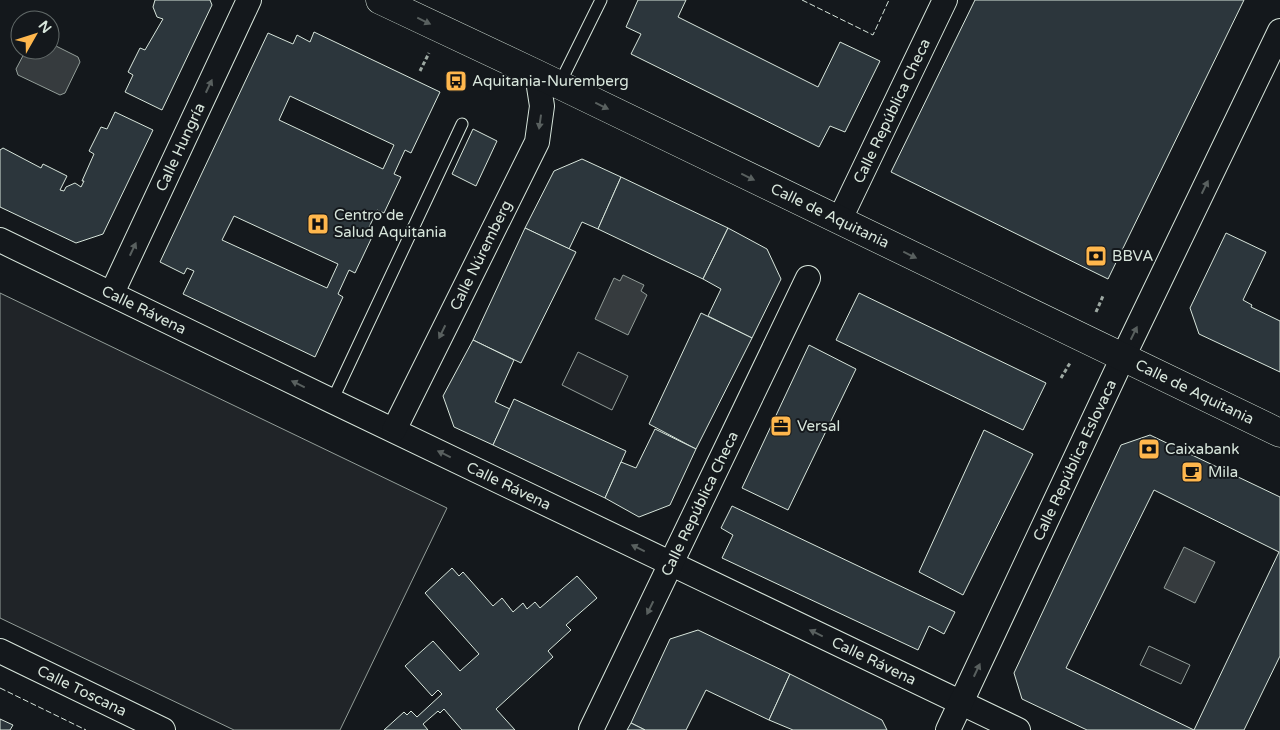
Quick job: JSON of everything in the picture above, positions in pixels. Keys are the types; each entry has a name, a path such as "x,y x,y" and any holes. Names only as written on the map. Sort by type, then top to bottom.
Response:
{"street":[{"name":"Calle Hungría","path":"112,294 250,0"},
{"name":"Calle de Aquitania","path":"380,0 1280,433"},
{"name":"Calle República Checa","path":"839,221 944,0"},
{"name":"Calle República Eslovaca","path":"948,730 1123,357 1280,30"},
{"name":"Calle Núremberg","path":"394,430 537,142 548,80"},
{"name":"Calle Rávena","path":"0,240 1018,730"},
{"name":"Calle República Checa","path":"591,730 808,278"},
{"name":"Calle Toscana","path":"0,651 163,730"}],"lane":[{"path":"548,80 601,0"},
{"path":"332,401 462,124"}],"path":[{"path":"420,71 430,52"},
{"path":"1096,312 1103,296"},
{"path":"1061,378 1070,362"}],"shaded area":[{"path":"60,48 78,57 80,62 65,93 60,95 18,75 16,69 21,60 60,60"},
{"path":"623,275 644,285 641,291 647,295 628,335 595,319 614,278 620,281"},
{"path":"0,293 447,508 340,730 234,730 0,618"},
{"path":"578,352 628,376 612,410 562,385"},
{"path":"1184,547 1215,562 1195,603 1164,588"},
{"path":"1149,646 1190,665 1181,684 1140,665"}],"building":[{"path":"155,0 210,0 212,5 162,110 125,92 133,75 128,72 140,48 145,50 163,19 157,17 153,7"},
{"path":"638,0 686,0 678,17 818,87 840,42 880,61 845,132 830,126 819,147 631,54 641,34 626,27"},
{"path":"975,0 1244,0 1108,279 891,172"},
{"name":"Centro de Salud Aquitania","path":"314,32 440,92 411,153 405,150 394,174 401,177 384,213 377,210 366,234 372,237 355,273 349,270 338,294 343,297 315,357 183,294 194,271 187,268 184,274 160,262 268,33 293,44 297,35 310,42","holes":["290,96 394,145 383,169 279,120","234,216 338,264 327,288 222,240"]},
{"path":"115,112 153,130 103,234 76,243 0,207 0,150 3,148 41,168 43,164 67,176 60,190 64,191 66,187 75,183 81,187 94,154 89,151 101,127 107,129"},
{"path":"473,129 497,141 476,186 452,174"},
{"path":"582,159 621,177 598,229 582,222 569,249 525,228 554,171"},
{"path":"621,177 728,228 703,279 598,229"},
{"path":"525,228 576,252 521,363 473,340"},
{"path":"728,228 767,249 781,279 752,338 708,316 721,289 703,279"},
{"path":"1226,233 1266,252 1243,300 1252,305 1251,307 1280,321 1280,372 1199,334 1190,308"},
{"path":"859,293 1046,383 1023,430 836,340"},
{"path":"701,313 752,338 696,449 649,424"},
{"path":"473,340 514,360 495,402 510,409 493,445 454,427 443,396"},
{"path":"809,345 856,369 788,510 742,488"},
{"path":"514,399 626,451 605,498 493,445"},
{"path":"655,429 696,449 670,505 639,517 605,498 621,462 636,468"},
{"path":"984,430 1033,454 963,595 919,572"},
{"path":"1150,435 1280,497 1280,656 1244,730 1194,730 1087,730 1022,699 1014,673 1121,445","holes":["1154,490 1279,552 1194,730 1066,668"]},
{"path":"732,506 955,612 944,634 929,626 918,650 722,558 733,535 721,528"},
{"path":"452,568 459,576 463,572 493,606 502,598 513,612 523,603 527,609 535,602 540,608 577,576 597,598 566,625 571,630 548,651 553,657 496,709 515,730 462,730 444,709 440,713 438,711 423,724 428,730 384,730 404,712 407,715 411,711 417,717 442,694 438,690 432,696 405,666 433,641 460,671 479,654 425,593"},
{"path":"698,630 790,674 769,720 706,690 686,730 645,730 631,723 670,639"},
{"path":"790,674 882,720 887,730 793,730 769,720"},
{"path":"0,719 13,725 10,730 0,730"},
{"path":"631,723 645,730 627,730"}],"fence":[{"path":"802,0 873,35 889,0"},
{"path":"0,688 86,730"}],"place":[{"name":"Aquitania-Nuremberg","path":"456,81"},
{"name":"Centro de Salud Aquitania","path":"318,224"},
{"name":"BBVA","path":"1096,256"},
{"name":"Versal","path":"781,426"},
{"name":"Caixabank","path":"1149,449"},
{"name":"Mila","path":"1192,472"}]}
